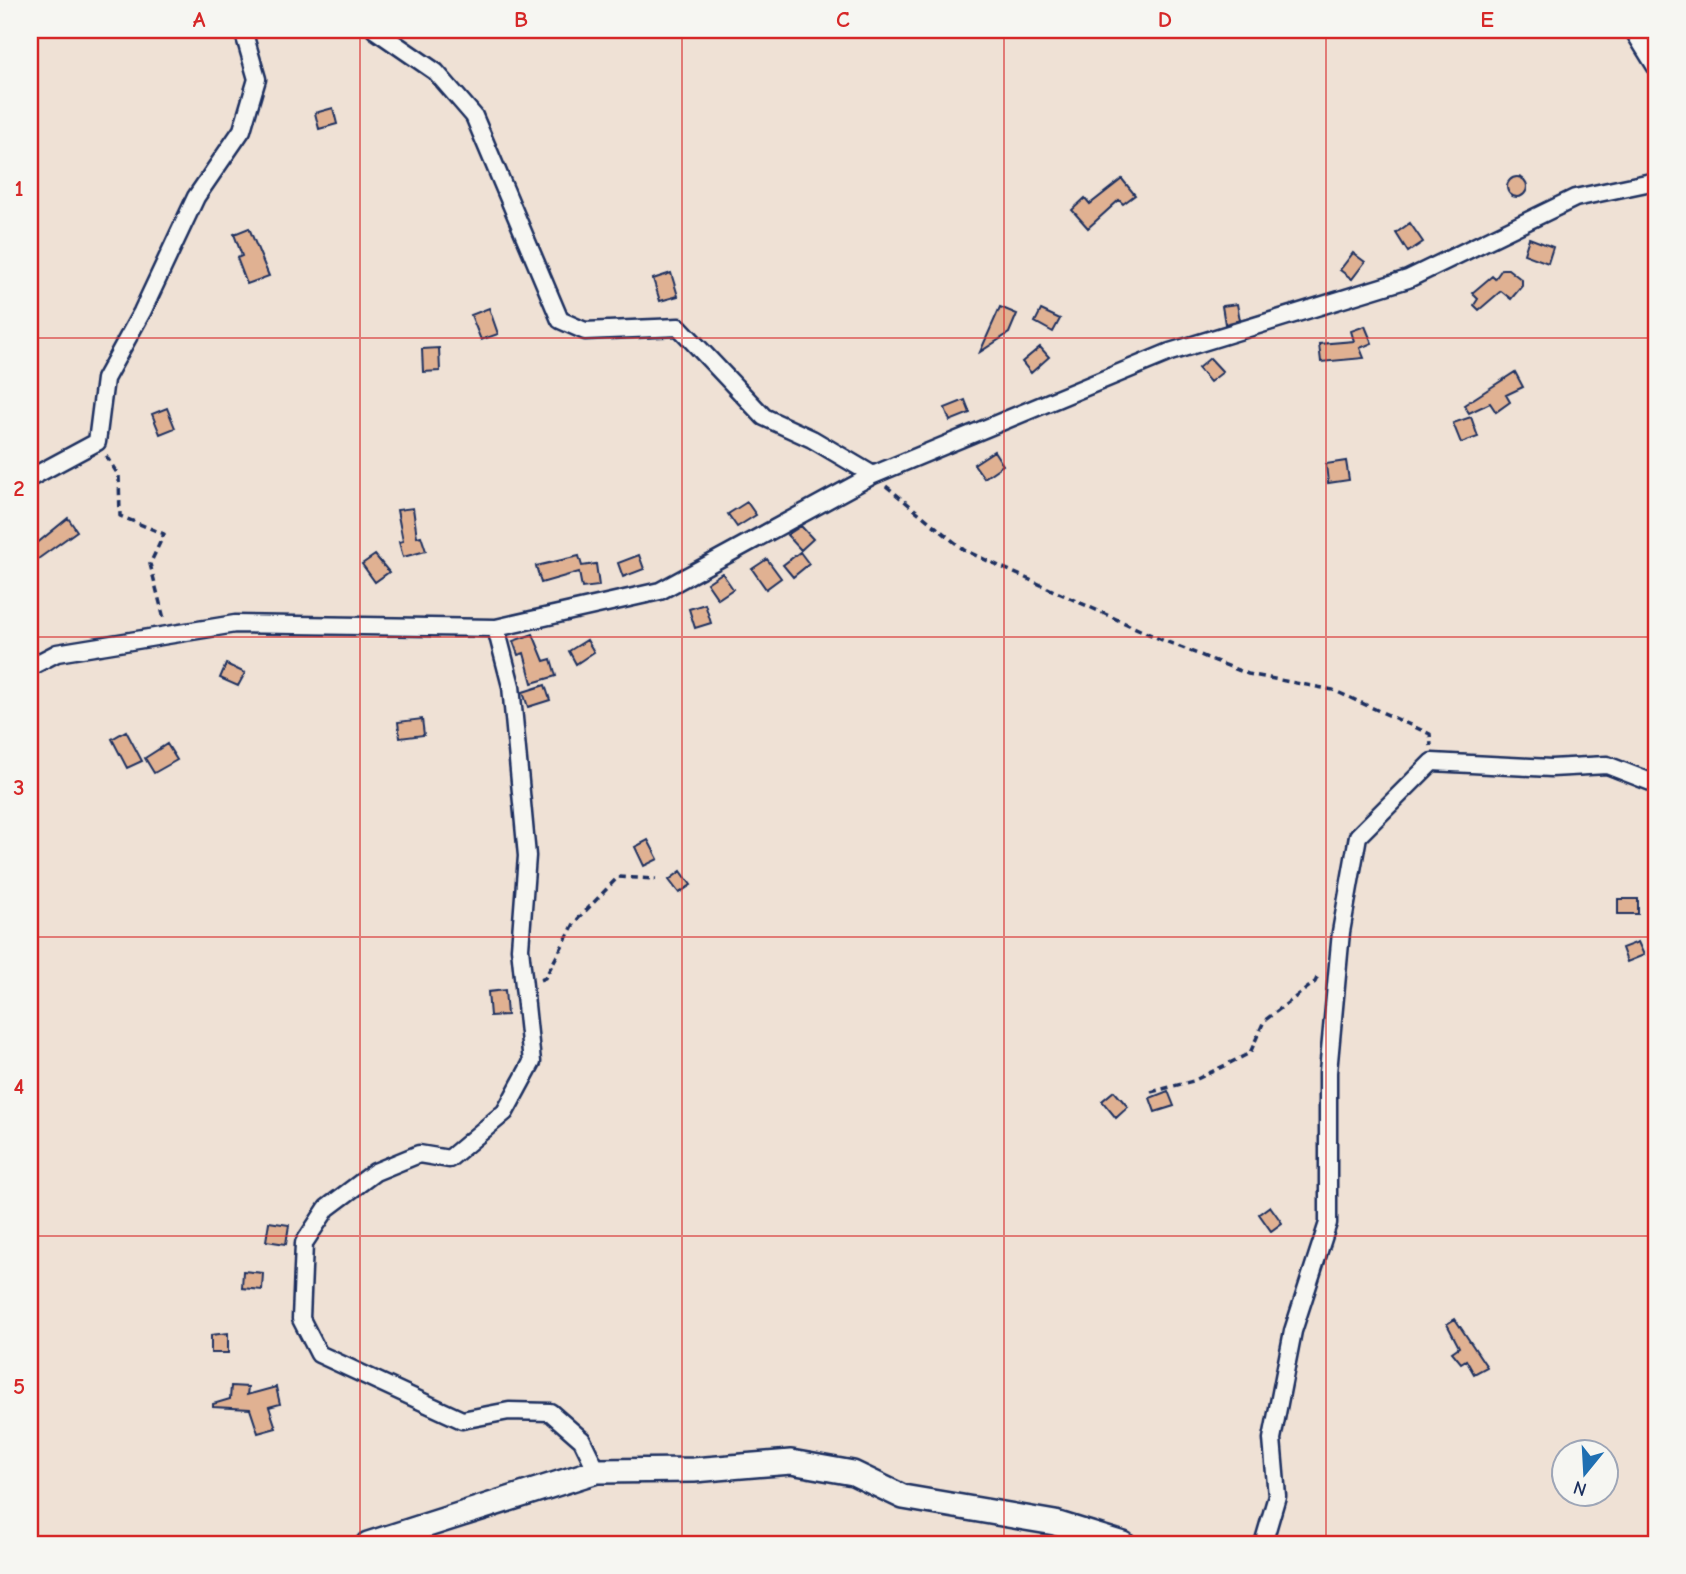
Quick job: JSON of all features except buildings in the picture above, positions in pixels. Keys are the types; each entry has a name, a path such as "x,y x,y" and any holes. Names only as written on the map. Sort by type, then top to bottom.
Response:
{"main road":[{"path":"368,1544 597,1471 694,1470 792,1462 853,1473 903,1497 1055,1523 1122,1544"}],"street":[{"path":"30,478 97,442 105,379 142,312 196,197 242,130 257,79 243,30"},
{"path":"375,30 436,72 474,116 560,320 585,331 679,327 764,417 812,439 873,475"},
{"path":"1633,30 1656,67"},
{"path":"30,667 57,653 235,624 496,628 660,591 873,475 1170,352 1408,279 1575,198 1656,181"},
{"path":"496,628 511,686 527,856 520,948 532,1062 505,1112 449,1159 419,1154 375,1172 327,1208 304,1243 301,1319 319,1354 462,1420 509,1411 550,1412 582,1440 597,1471"},
{"path":"1263,1544 1277,1496 1272,1439 1293,1331 1328,1223 1328,1072 1341,932 1358,836 1432,762 1551,768 1607,765 1656,784"}],"path":[{"path":"97,442 119,476 120,516 164,534 150,564 168,635"},
{"path":"873,475 964,550 1248,674 1333,690 1430,734 1432,762"},
{"path":"524,988 545,978 575,922 618,877 656,880"},
{"path":"1151,1092 1193,1081 1250,1053 1264,1021 1315,982 1320,972"}]}
